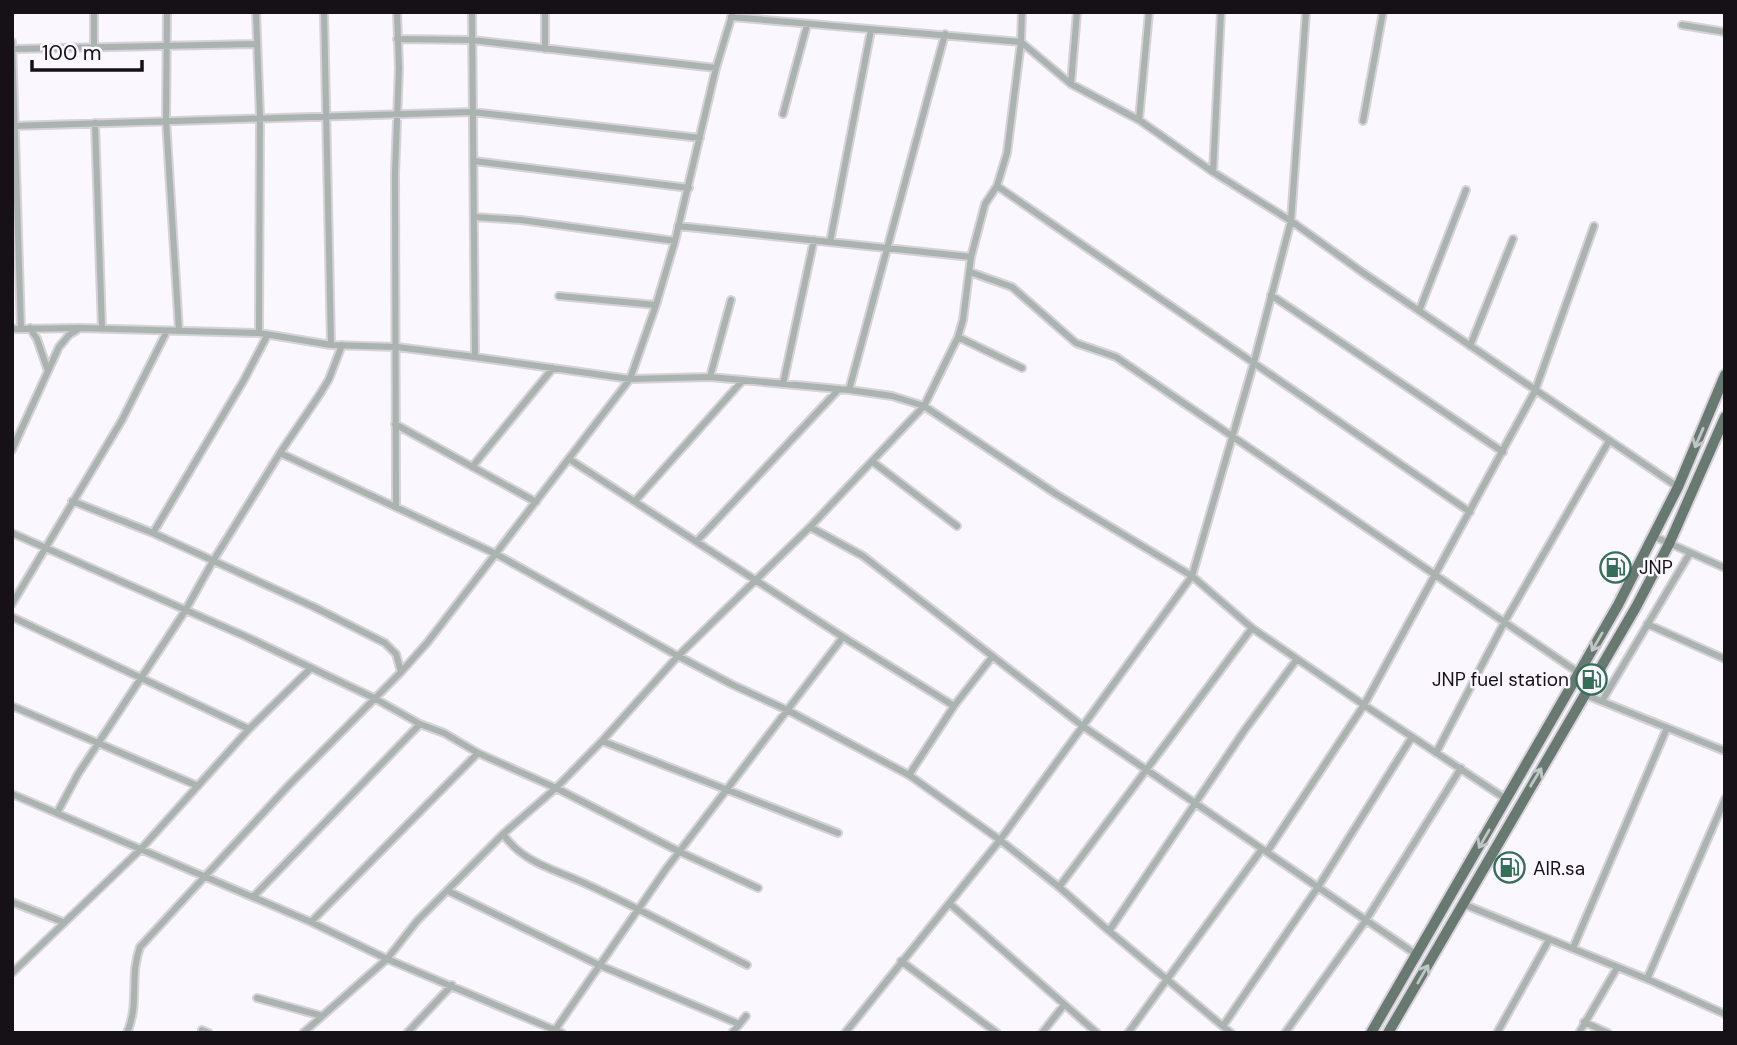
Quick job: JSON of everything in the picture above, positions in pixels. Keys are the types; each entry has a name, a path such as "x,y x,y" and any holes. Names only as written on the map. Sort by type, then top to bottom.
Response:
{"main road":[{"path":"1371,1033 1618,605 1678,487 1725,375"},
{"path":"1388,1033 1586,695 1669,544 1725,417"}],"street":[{"path":"94,12 94,47"},
{"path":"167,12 166,121 179,331"},
{"path":"256,12 260,117 259,333"},
{"path":"324,12 331,345"},
{"path":"396,506 396,113 399,88 397,12"},
{"path":"472,12 475,357"},
{"path":"545,12 545,49"},
{"path":"303,1033 387,959 417,921 503,834 556,788 678,656 810,527 924,406 958,337 971,257 985,204 997,186 1007,153 1021,42 1022,12"},
{"path":"1071,83 1077,12"},
{"path":"1139,120 1149,12"},
{"path":"1213,172 1221,12"},
{"path":"845,1033 1000,839 1192,576 1254,362 1291,221 1306,12"},
{"path":"1363,121 1383,12"},
{"path":"127,1033 135,1013 135,969 140,947 289,785 427,643 630,379 675,241 716,68 732,15 1021,42 1071,83 1139,120 1213,172 1291,221 1469,346 1678,487"},
{"path":"783,114 807,24"},
{"path":"1682,25 1725,32"},
{"path":"830,242 871,30"},
{"path":"849,390 945,34"},
{"path":"397,39 472,40 716,68"},
{"path":"12,41 21,329"},
{"path":"12,49 257,44"},
{"path":"13,126 472,112 700,138"},
{"path":"95,123 102,329"},
{"path":"474,161 688,188"},
{"path":"997,186 1470,512"},
{"path":"1419,311 1465,190"},
{"path":"474,217 521,220 675,241"},
{"path":"678,226 971,257"},
{"path":"1128,1033 1264,850 1364,705 1535,391 1594,226"},
{"path":"1469,346 1513,239"},
{"path":"783,384 814,240"},
{"path":"970,272 1012,287 1076,343 1116,357 1579,673"},
{"path":"1271,295 1503,452"},
{"path":"559,296 656,304"},
{"path":"710,377 731,300"},
{"path":"30,328 37,339 48,371"},
{"path":"12,450 59,347 69,335 80,328"},
{"path":"12,329 80,328 259,333 331,345 397,347 630,379 710,377 849,390 892,397 924,406 1087,513 1192,576 1252,628 1506,799"},
{"path":"12,604 122,420 167,331"},
{"path":"153,533 244,380 267,336"},
{"path":"958,337 1022,368"},
{"path":"57,813 98,742 185,611 280,453 320,394 342,345"},
{"path":"472,467 553,368"},
{"path":"635,501 743,380"},
{"path":"697,541 839,389"},
{"path":"395,424 536,502"},
{"path":"1436,753 1505,621 1609,441"},
{"path":"280,453 496,554 678,656 909,775 1000,839 1231,1033"},
{"path":"569,459 843,637 954,705"},
{"path":"873,462 957,526"},
{"path":"72,501 153,533 314,607 385,643 396,654 401,672"},
{"path":"810,527 863,556 1083,727 1417,955"},
{"path":"12,533 249,638 374,698 420,724 444,733 478,753 556,788 680,852 758,888"},
{"path":"1653,536 1725,568"},
{"path":"1602,701 1690,553"},
{"path":"12,617 248,729"},
{"path":"1647,624 1725,659"},
{"path":"1059,887 1252,628"},
{"path":"12,794 558,1031 637,910 843,637"},
{"path":"909,775 954,705 992,657"},
{"path":"1108,931 1244,731 1297,659"},
{"path":"12,973 141,849 248,729 310,669"},
{"path":"1586,695 1725,751"},
{"path":"12,706 198,786"},
{"path":"253,897 420,724"},
{"path":"1573,948 1667,727"},
{"path":"1223,1026 1318,887 1412,737"},
{"path":"602,741 838,833"},
{"path":"311,922 478,753"},
{"path":"1285,1033 1366,920 1461,768"},
{"path":"1647,979 1725,799"},
{"path":"503,834 517,850 530,859 583,882 747,965"},
{"path":"449,891 599,965 739,1024"},
{"path":"12,902 63,922"},
{"path":"950,904 1014,958 1063,1006 1097,1033"},
{"path":"1463,904 1723,1013 1725,1004"},
{"path":"1497,1033 1549,940"},
{"path":"901,961 997,1033"},
{"path":"1578,1033 1617,968"},
{"path":"407,1033 452,985"},
{"path":"257,998 323,1016"},
{"path":"1042,1033 1063,1006"},
{"path":"732,1033 746,1017"},
{"path":"1584,1022 1608,1033"},
{"path":"536,1033 544,1026"}],"place":[{"name":"JNP","path":"1616,567"},
{"name":"JNP fuel station","path":"1592,679"},
{"name":"AIR.sa","path":"1510,868"}]}
